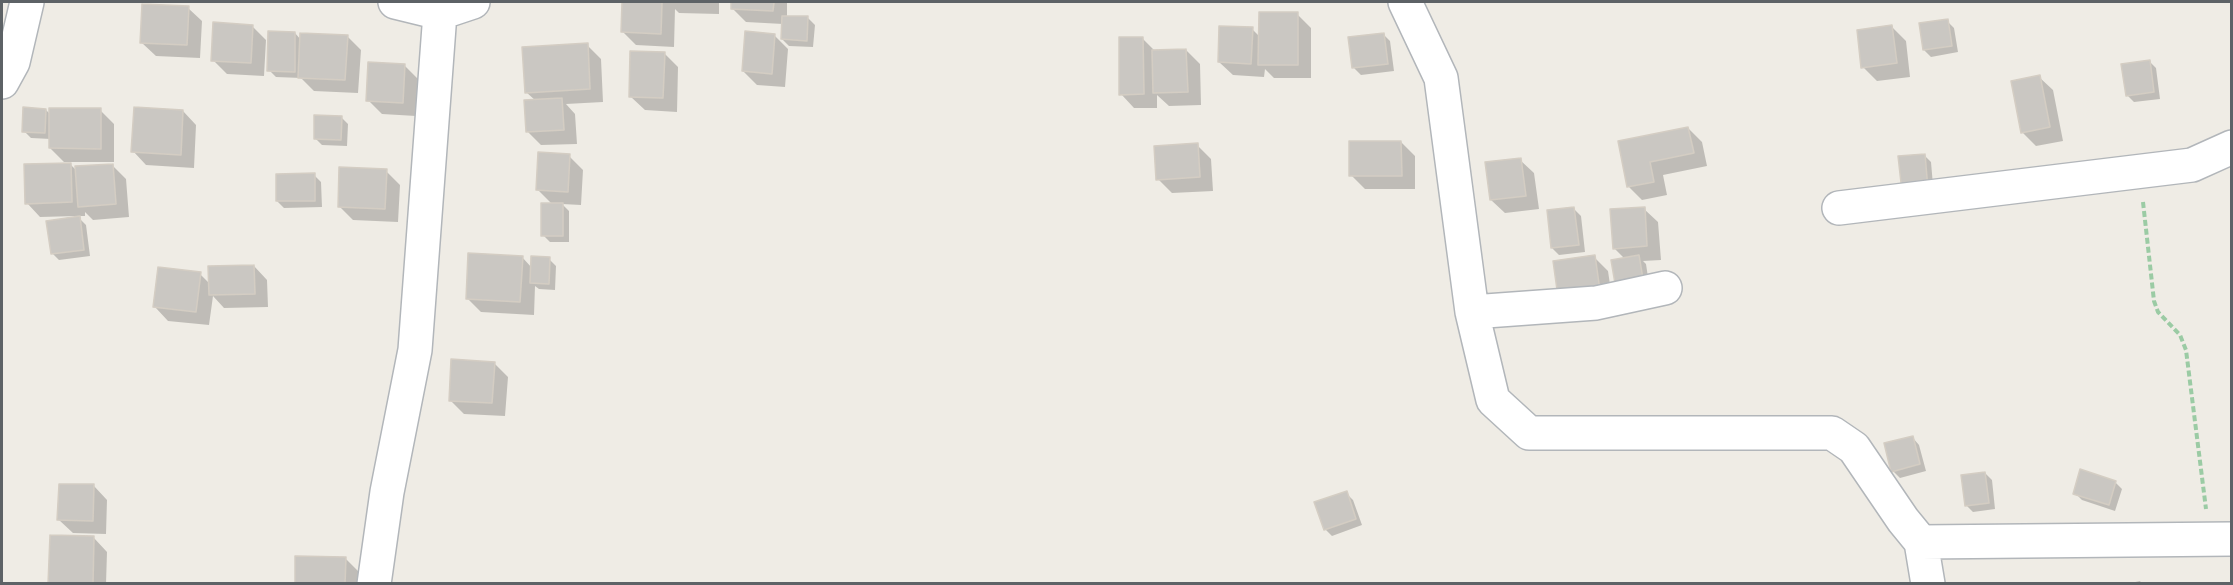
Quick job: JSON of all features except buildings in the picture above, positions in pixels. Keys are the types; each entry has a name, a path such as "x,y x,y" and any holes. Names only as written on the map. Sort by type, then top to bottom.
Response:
{"street":[{"path":"2,82 14,62 27,2"},
{"path":"395,2 440,13 473,2"},
{"path":"1405,2 1441,78 1472,312 1493,400 1529,433 1832,433 1854,448 1903,520 1921,542 1928,584"},
{"path":"374,584 387,492 415,350 440,13"},
{"path":"1839,208 2192,165 2232,147"},
{"path":"1472,312 1596,303 1665,288"},
{"path":"1921,542 2221,539"}],"path":[{"path":"2140,172 2154,301 2158,312 2180,335 2186,350 2221,539"}]}
